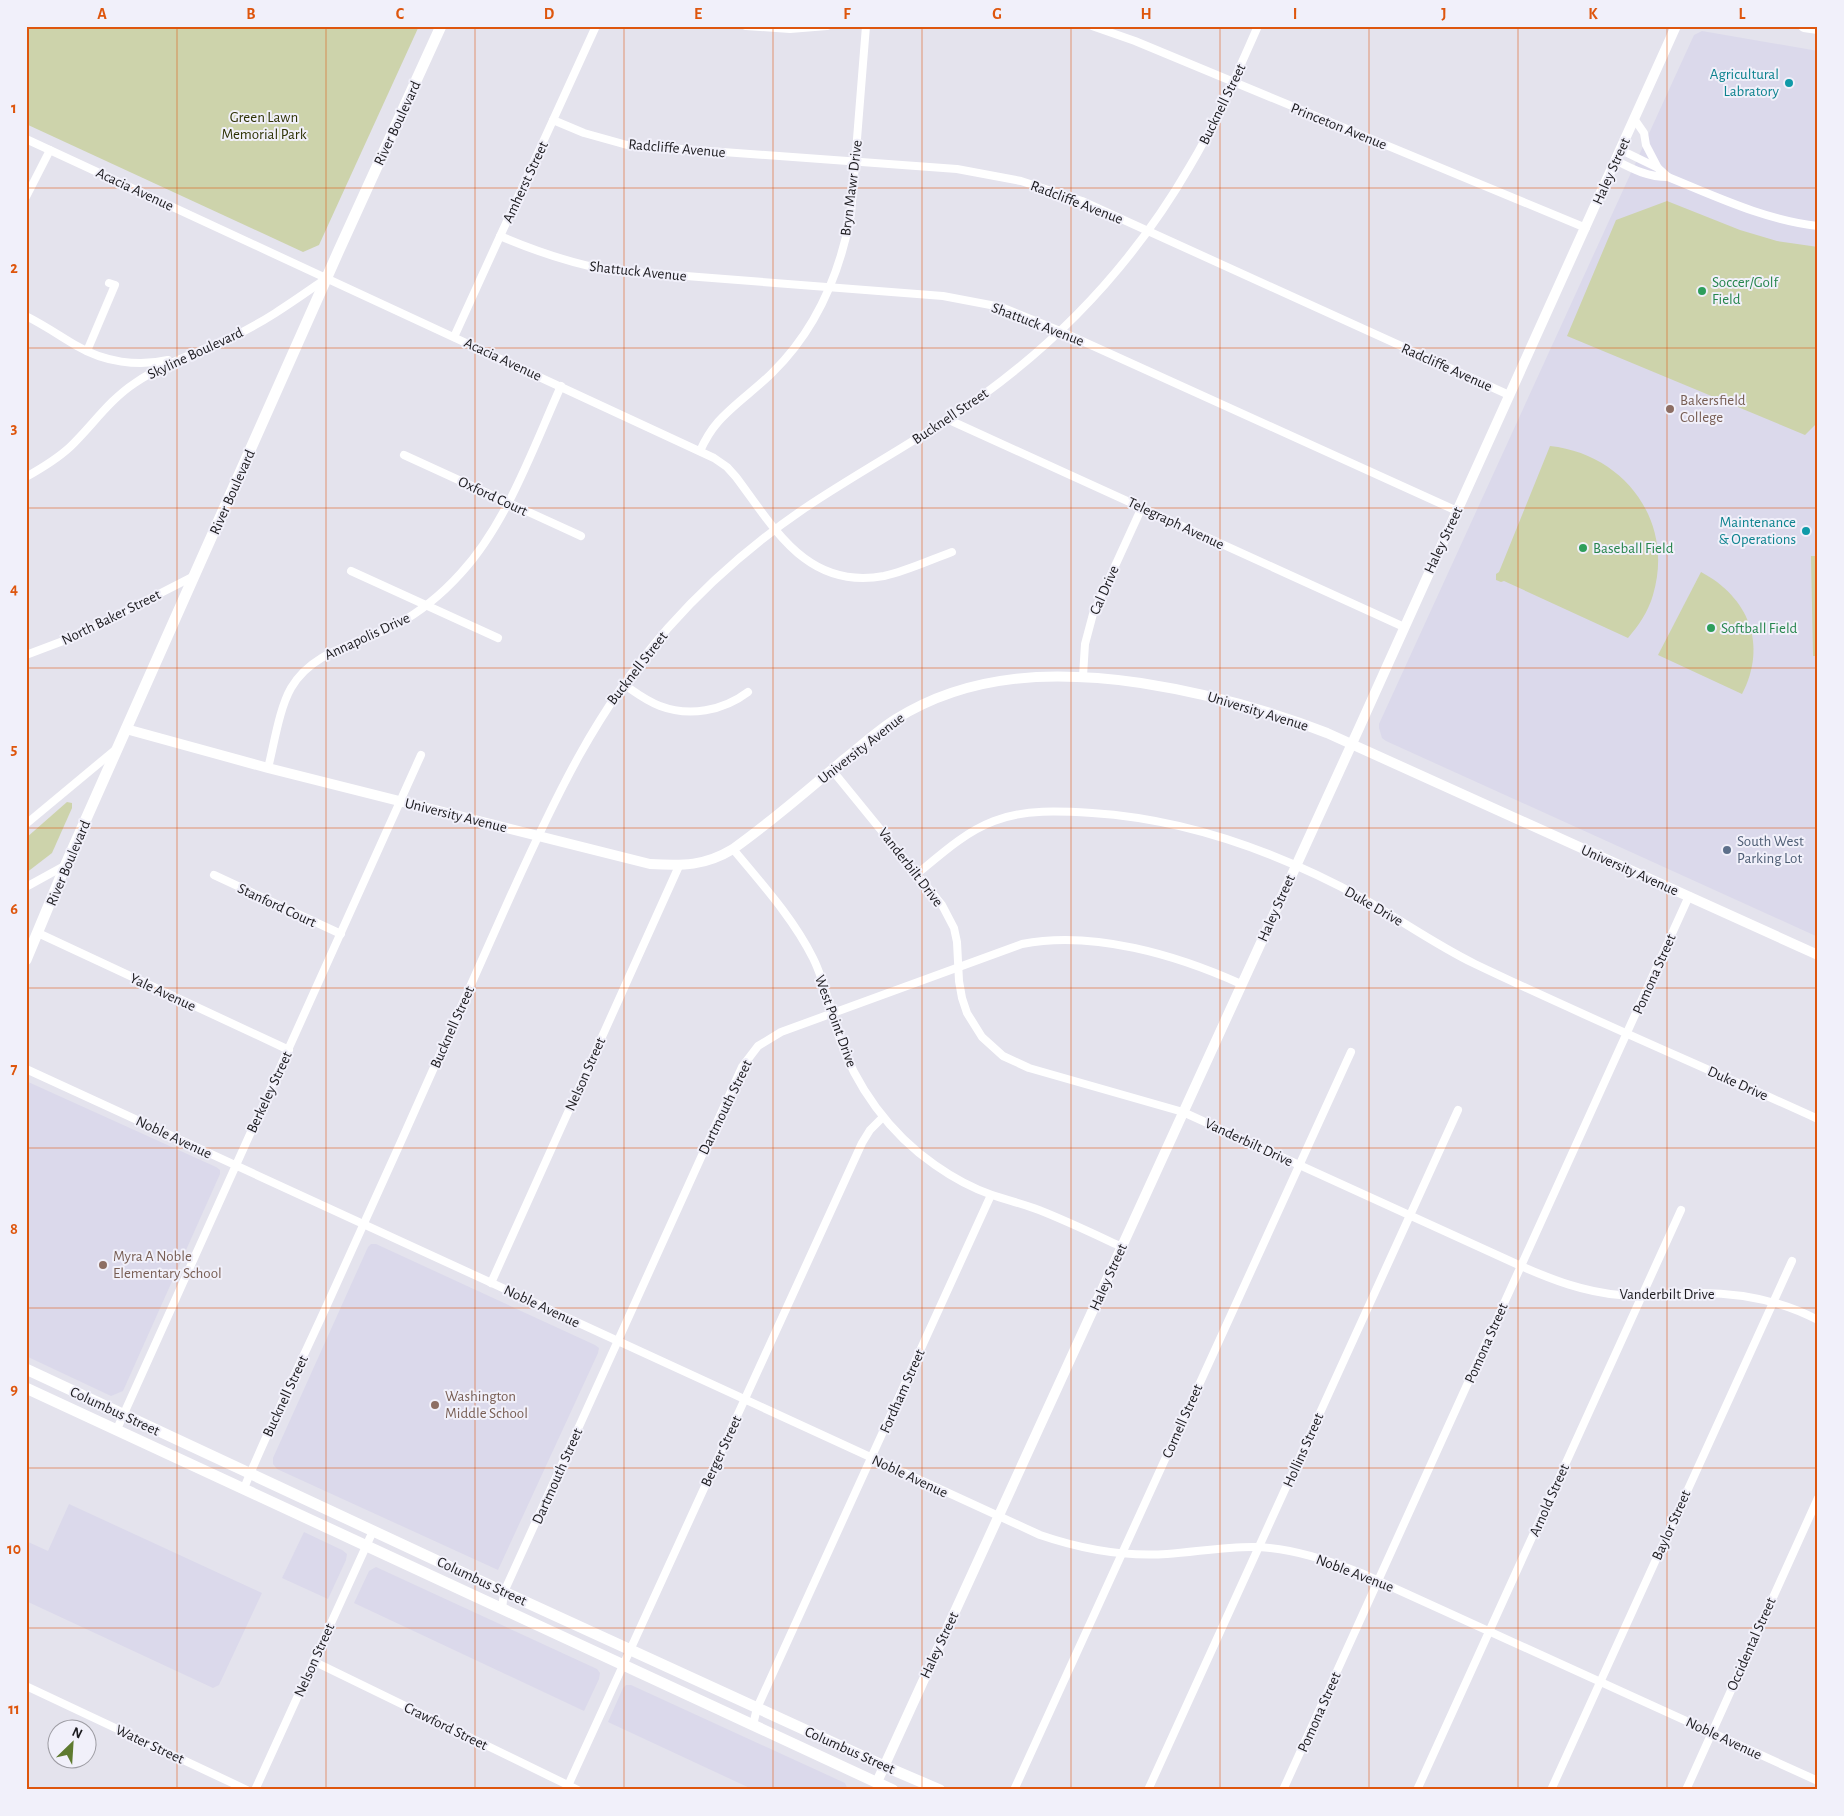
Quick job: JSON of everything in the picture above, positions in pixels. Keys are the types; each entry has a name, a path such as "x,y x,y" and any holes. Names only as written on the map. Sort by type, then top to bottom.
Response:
{"main road":[{"name":"River Boulevard","path":"26,960 66,864 441,26"},
{"path":"1804,26 1818,28"},
{"name":"Columbus Street","path":"26,1369 504,1592 940,1790"},
{"name":"Columbus Street","path":"26,1388 753,1725 875,1786 893,1790"}],"street":[{"name":"Amherst Street","path":"454,337 596,26"},
{"path":"746,26 790,29 827,26"},
{"name":"Bryn Mawr Drive","path":"700,450 719,421 756,389 791,352 806,331 830,288 848,231 856,162 866,26"},
{"name":"Princeton Avenue","path":"1092,26 1135,41 1586,228"},
{"name":"Bucknell Street","path":"244,1488 538,836 578,754 623,684 646,654 696,598 730,566 806,508 947,419 1008,376 1060,330 1114,274 1148,231 1190,166 1209,132 1258,26"},
{"name":"Haley Street","path":"875,1786 1586,228 1676,26"},
{"name":"Radcliffe Avenue","path":"553,120 584,134 627,145 957,170 1020,181 1082,201 1509,395"},
{"path":"1635,120 1644,133 1646,145 1658,168"},
{"name":"Acacia Avenue","path":"26,139 700,450 727,468 786,543 807,561 836,574 852,577 884,576 952,552"},
{"path":"26,197 50,150"},
{"path":"1621,150 1658,168 1668,177 1753,212 1818,226"},
{"path":"1616,161 1655,177 1668,177"},
{"name":"Shattuck Avenue","path":"500,236 562,260 608,270 944,296 1001,307 1060,330 1457,511"},
{"name":"Skyline Boulevard","path":"26,477 58,457 71,446 99,414 132,385 182,357 236,335 262,321 327,279"},
{"path":"88,351 115,285 110,283"},
{"path":"26,316 88,351 111,360 135,363 158,362 182,357"},
{"name":"Annapolis Drive","path":"268,768 285,702 299,676 308,666 325,655 372,637 397,624 426,605 450,585 476,556 508,503 561,386"},
{"name":"Telegraph Avenue","path":"947,419 1404,627"},
{"name":"Oxford Court","path":"404,455 581,536"},
{"name":"Cal Drive","path":"1083,676 1085,644 1093,614 1142,507"},
{"path":"351,571 498,638"},
{"name":"North Baker Street","path":"26,655 79,635 195,576"},
{"name":"University Avenue","path":"126,729 268,768 650,864 679,866 710,861 733,849 884,727 934,698 988,682 1024,677 1083,676 1169,688 1232,700 1296,720 1818,955"},
{"path":"623,684 659,706 690,712 718,708 731,703 748,692"},
{"path":"26,824 118,747"},
{"name":"Berkeley Street","path":"117,1429 421,755"},
{"name":"Vanderbilt Drive","path":"832,770 948,915 957,942 962,998 967,1013 982,1037 1003,1056 1029,1068 1183,1112 1521,1266 1575,1288 1620,1295 1641,1296 1718,1293 1740,1295 1773,1302 1818,1320"},
{"name":"Duke Drive","path":"917,874 963,837 980,827 1011,815 1047,812 1104,814 1170,823 1235,841 1295,866 1366,900 1460,957 1818,1119"},
{"name":"West Point Drive","path":"733,849 790,919 804,941 823,981 848,1059 860,1083 883,1117 914,1149 954,1177 991,1195 1037,1209 1122,1247"},
{"path":"26,887 66,864"},
{"name":"Nelson Street","path":"491,1283 679,866"},
{"name":"Stanford Court","path":"214,875 341,934"},
{"name":"Pomona Street","path":"1283,1790 1689,896"},
{"name":"Yale Avenue","path":"38,933 289,1050"},
{"name":"Dartmouth Street","path":"502,1608 504,1592 742,1067 748,1057 764,1042 780,1032 1022,944 1050,941 1079,942 1136,949 1165,955 1192,964 1241,984"},
{"name":"Cornell Street","path":"1014,1790 1350,1052"},
{"name":"Noble Avenue","path":"26,1069 1040,1535 1083,1548 1122,1554 1167,1554 1218,1548 1259,1547 1308,1555 1333,1562 1378,1580 1818,1781"},
{"name":"Hollins Street","path":"1148,1790 1458,1110"},
{"name":"Berger Street","path":"567,1787 862,1143 870,1130 883,1117"},
{"name":"Fordham Street","path":"753,1725 757,1708 991,1195"},
{"name":"Arnold Street","path":"1417,1790 1681,1210"},
{"name":"Baylor Street","path":"1551,1790 1792,1261"},
{"name":"Occidental Street","path":"1686,1790 1818,1498"},
{"name":"Nelson Street","path":"255,1790 373,1530"},
{"name":"Crawford Street","path":"313,1661 567,1787 578,1790"},
{"name":"Water Street","path":"26,1686 248,1790"}],"shaded area":[{"name":"Bakersfield College","path":"1702,31 1818,51 1818,937 1386,741 1382,738 1379,728 1379,724 1694,35"},
{"name":"Myra A Noble Elementary School","path":"26,1081 220,1170 220,1174 123,1391 111,1396 26,1356"},
{"name":"Washington Middle School","path":"371,1244 376,1244 599,1348 498,1570 277,1469 273,1464 273,1458"},
{"path":"69,1504 262,1593 219,1685 213,1688 26,1601 26,1541 48,1551"},
{"path":"304,1532 347,1554 328,1599 282,1578"},
{"path":"376,1567 597,1669 600,1673 599,1679 584,1711 354,1603 369,1571"},
{"path":"626,1685 631,1685 845,1783 848,1790 754,1790 608,1722"}],"green space":[{"name":"Green Lawn Memorial Park","path":"26,26 419,26 319,245 303,252 26,124"},
{"name":"Soccer/Golf Field","path":"1667,201 1740,230 1777,241 1818,247 1818,422 1805,435 1567,336 1616,220"},
{"name":"Baseball Field","path":"1550,446 1577,452 1600,462 1621,477 1638,496 1650,517 1657,542 1658,568 1649,607 1628,638 1504,581 1496,580 1496,574 1499,572"},
{"path":"1811,556 1818,556 1818,656 1813,656"},
{"name":"Softball Field","path":"1701,572 1717,582 1731,595 1741,608 1749,624 1753,640 1753,657 1750,675 1742,694 1658,655"},
{"path":"67,802 72,803 72,808 52,853 26,873 26,838"}],"place":[{"name":"Agricultural Labratory","path":"1789,83"},
{"name":"Soccer/Golf Field","path":"1702,291"},
{"name":"Bakersfield College","path":"1670,409"},
{"name":"Maintenance & Operations","path":"1806,531"},
{"name":"Baseball Field","path":"1583,548"},
{"name":"Softball Field","path":"1711,628"},
{"name":"South West Parking Lot","path":"1727,850"},
{"name":"Myra A Noble Elementary School","path":"103,1265"},
{"name":"Washington Middle School","path":"435,1405"}]}
